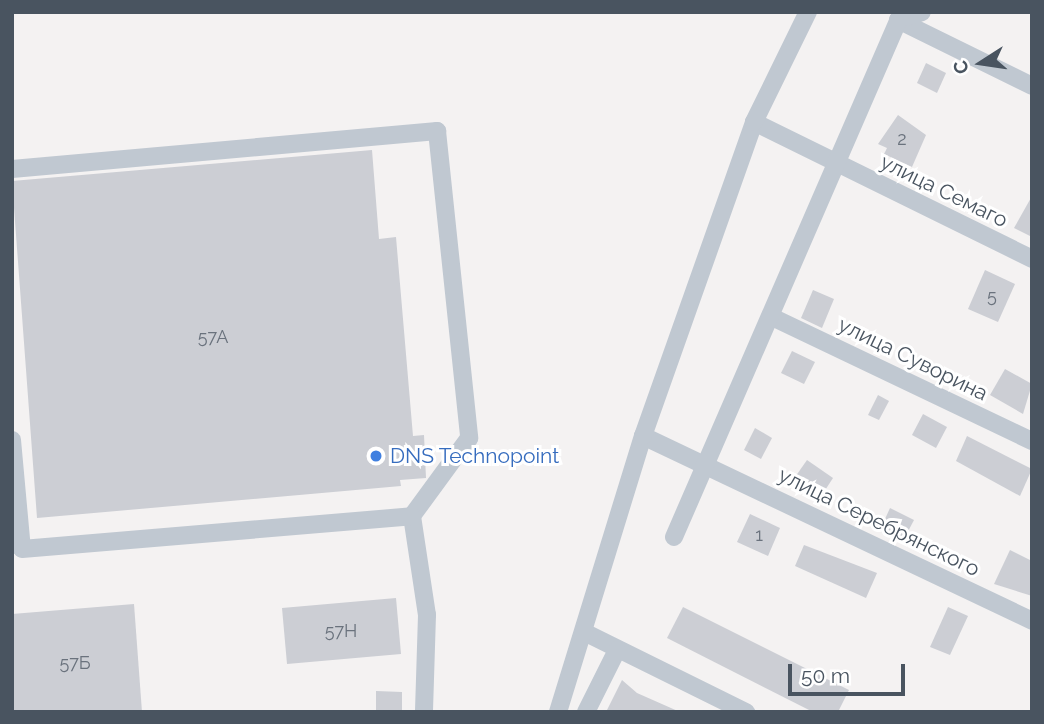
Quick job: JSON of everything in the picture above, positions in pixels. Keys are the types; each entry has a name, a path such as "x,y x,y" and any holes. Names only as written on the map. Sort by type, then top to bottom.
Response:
{"street":[{"path":"558,712 643,436 754,122 808,12"},
{"path":"900,16 922,12"},
{"path":"900,16 1032,86"},
{"path":"674,537 774,317 900,16"},
{"name":"улица Семаго","path":"754,122 1032,259"},
{"path":"12,169 437,131 469,438 412,516 426,615 424,712"},
{"name":"улица Суворина","path":"774,317 1032,442"},
{"name":"улица Серебрянского","path":"643,436 1032,621"},
{"path":"12,440 22,549 412,516"},
{"path":"584,632 746,712"},
{"path":"586,712 617,650"}],"building":[{"path":"926,63 946,73 937,93 917,83"},
{"path":"898,115 926,135 912,167 884,154 887,148 878,144"},
{"path":"372,150 379,239 396,237 413,436 424,435 426,478 400,480 401,486 37,518 12,181"},
{"path":"1032,196 1032,237 1014,228"},
{"path":"985,270 1015,284 998,322 968,309"},
{"path":"813,290 834,299 822,328 801,318"},
{"path":"792,351 815,362 804,384 781,373"},
{"path":"1005,369 1032,384 1023,414 990,395"},
{"path":"878,395 889,401 879,420 868,415"},
{"path":"923,414 947,427 936,448 912,435"},
{"path":"755,428 772,438 761,459 744,450"},
{"path":"967,436 1032,469 1020,496 956,461"},
{"path":"807,460 833,478 820,498 793,480"},
{"path":"890,508 914,520 903,541 880,530"},
{"path":"750,514 780,528 768,556 737,542"},
{"path":"804,545 877,573 866,598 795,566"},
{"path":"1010,550 1032,561 1032,596 994,584"},
{"path":"396,598 401,654 287,664 282,608"},
{"path":"134,604 142,712 12,712 12,614"},
{"path":"683,607 849,690 838,712 813,712 667,638"},
{"path":"948,607 968,616 950,655 930,647"},
{"path":"622,680 637,693 680,712 606,712"},
{"path":"376,691 402,692 402,712 376,712"}],"place":[{"name":"DNS Technopoint","path":"376,456"}]}
